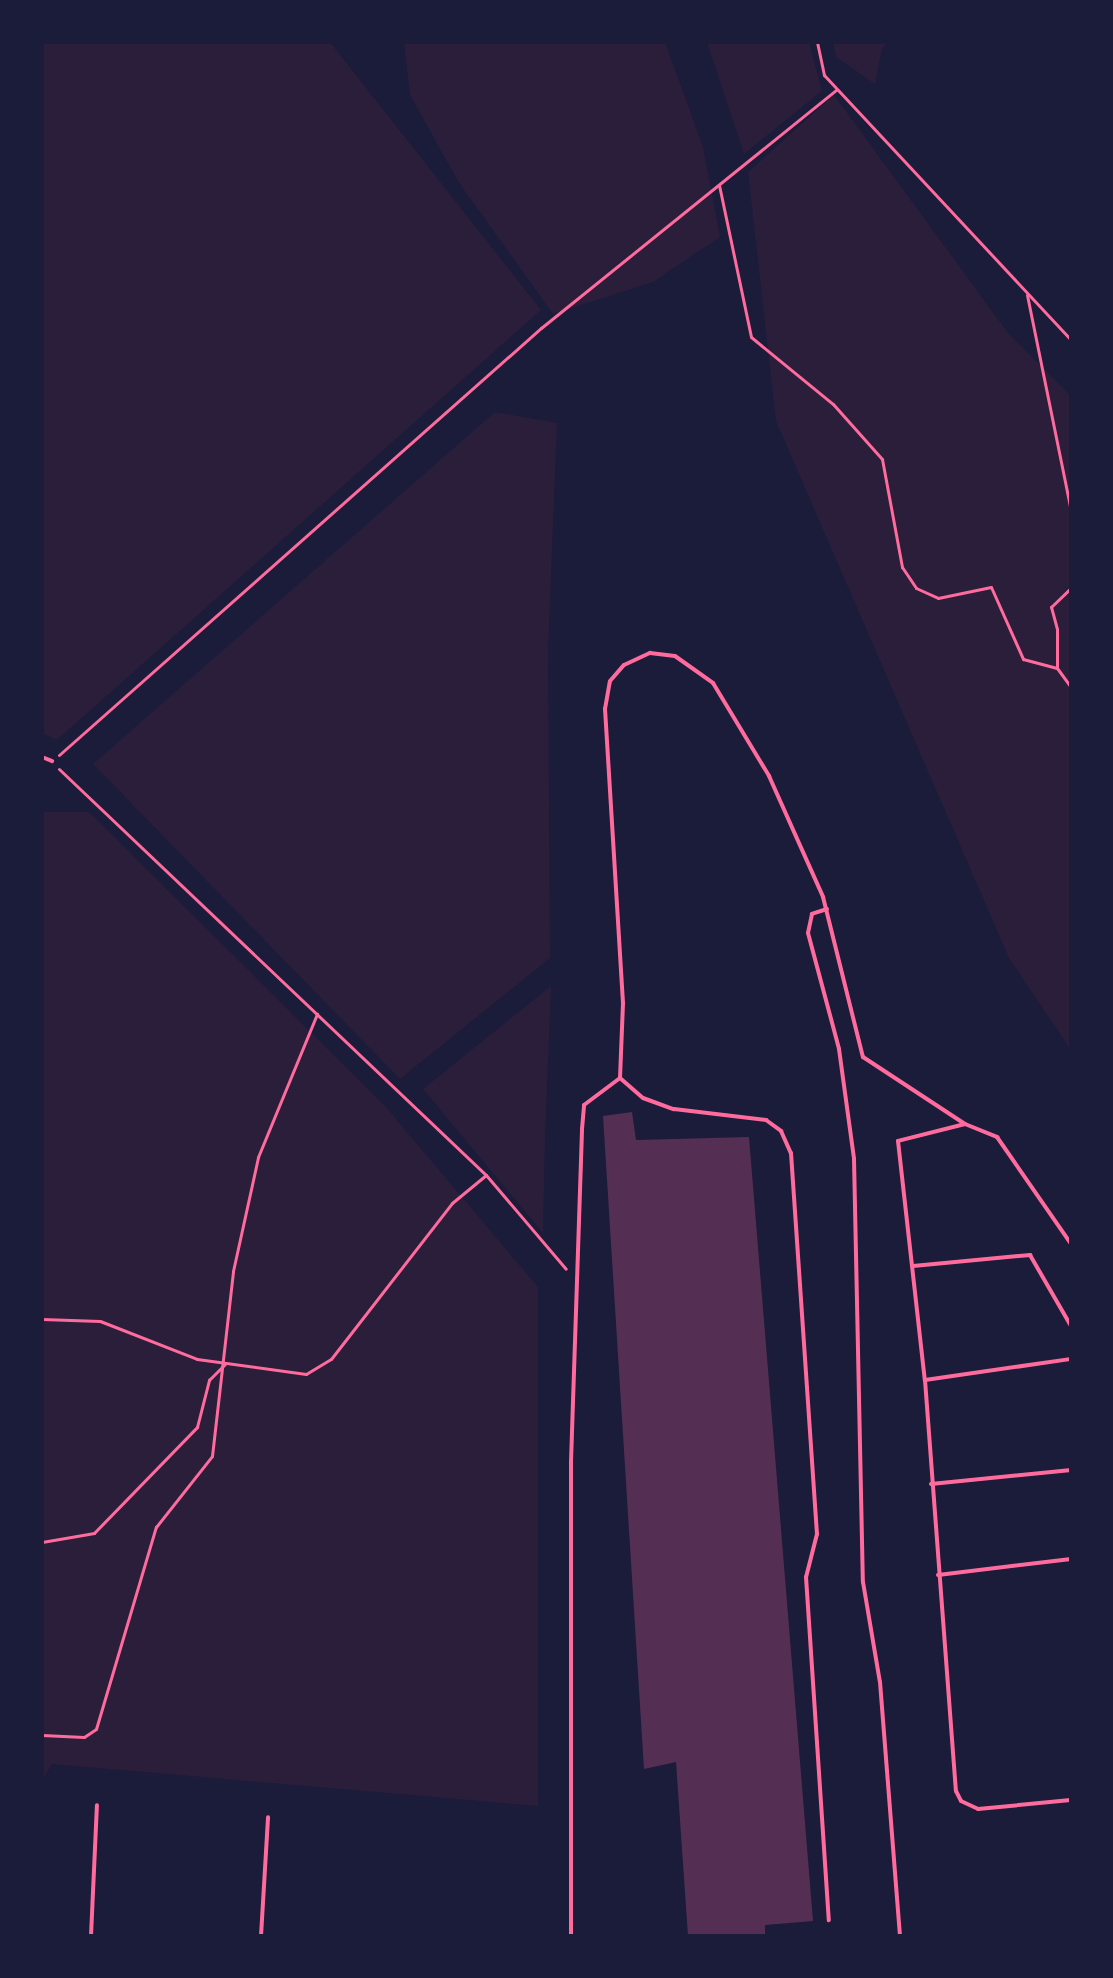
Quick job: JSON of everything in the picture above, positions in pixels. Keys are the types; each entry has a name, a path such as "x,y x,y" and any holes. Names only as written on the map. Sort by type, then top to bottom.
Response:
{"lane":[{"path":"620,1078 623,1003 605,709 610,681 624,665 650,653 675,656 713,683 769,776 827,909 863,1057 965,1124 997,1137 1071,1244"},
{"path":"42,757 52,761"},
{"path":"827,909 812,914 808,933 839,1049 854,1159 863,1582 880,1682 900,1936"},
{"path":"571,1936 576,1281 584,1105 620,1078"},
{"path":"620,1078 643,1098 674,1109 766,1120 781,1131 791,1153 817,1534 806,1577 829,1920"},
{"path":"965,1124 898,1141 925,1380 938,1575 961,1801 978,1809 1071,1800"},
{"path":"913,1266 1030,1255 1071,1326"},
{"path":"925,1380 1071,1359"},
{"path":"931,1484 1071,1470"},
{"path":"938,1575 1071,1559"},
{"path":"91,1936 97,1805"},
{"path":"261,1936 268,1817"}],"path":[{"path":"817,42 824,75 1071,340"},
{"path":"576,1281 486,1175 52,761 541,328 837,89"},
{"path":"719,185 751,337 833,404 882,459 902,567 916,588 938,598 991,587 1023,659 1057,668"},
{"path":"1027,293 1071,511"},
{"path":"1071,588 1051,607 1057,629 1057,668 1071,687"},
{"path":"42,1735 84,1737 96,1729 156,1527 212,1456 226,1363 233,1271 258,1157 317,1014"},
{"path":"42,1319 100,1321 197,1359 306,1374 331,1359 452,1203 486,1175"},
{"path":"42,1542 94,1533 197,1427 209,1380 226,1363"}],"shaded area":[{"path":"42,42 330,42 541,310 57,740 42,733"},
{"path":"404,42 665,42 703,147 720,237 653,282 553,314 459,183 410,95"},
{"path":"707,42 809,42 822,91 744,154"},
{"path":"833,42 888,42 882,49 875,84 836,57"},
{"path":"834,95 1008,333 1071,396 1071,1050 1009,958 776,421 748,172"},
{"path":"495,412 557,423 548,652 550,958 400,1079 93,764"},
{"path":"42,812 89,812 385,1106 538,1287 538,1806 52,1764 42,1780"},
{"path":"551,986 545,1140 543,1233 423,1089"}],"building":[{"path":"632,1112 636,1140 749,1137 813,1921 765,1925 765,1936 688,1936 676,1762 644,1769 603,1116"}]}
